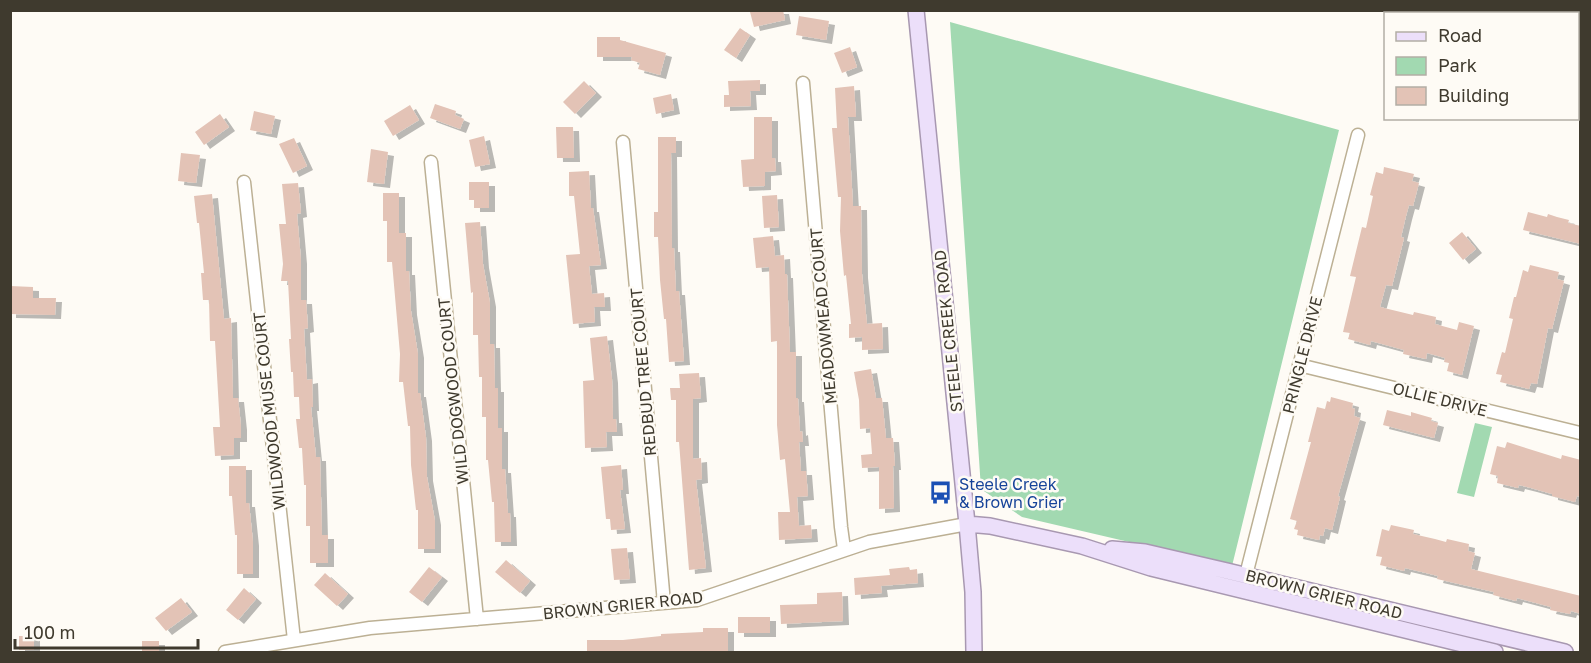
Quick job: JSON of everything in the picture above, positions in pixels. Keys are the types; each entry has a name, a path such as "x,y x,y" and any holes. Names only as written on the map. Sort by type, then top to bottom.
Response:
{"main road":[{"name":"STEELE CREEK ROAD","path":"916,10 967,524 975,652"},
{"name":"BROWN GRIER ROAD","path":"967,524 990,526 1082,546 1151,568 1495,652"},
{"name":"BROWN GRIER ROAD","path":"1082,546 1145,552 1565,652"}],"street":[{"name":"MEADOWMEAD COURT","path":"804,83 844,549"},
{"name":"PRINGLE DRIVE","path":"1246,575 1358,135"},
{"name":"REDBUD TREE COURT","path":"623,142 664,603"},
{"name":"WILD DOGWOOD COURT","path":"431,162 477,619"},
{"name":"WILDWOOD MUSE COURT","path":"244,182 294,640"},
{"name":"OLLIE DRIVE","path":"1299,365 1581,433"},
{"name":"BROWN GRIER ROAD","path":"225,652 370,628 697,600 844,549 887,537 967,524"}],"green space":[{"path":"950,22 1339,130 1232,566 1022,517 981,489"},
{"path":"1475,423 1492,427 1474,497 1457,493"}],"building":[{"path":"783,10 785,20 754,27 750,12"},
{"path":"799,16 829,21 826,40 796,35"},
{"path":"740,28 750,35 736,58 724,50"},
{"path":"597,37 620,37 620,40 666,53 660,75 638,69 640,63 631,60 632,57 597,57"},
{"path":"850,47 857,67 842,73 834,53"},
{"path":"760,80 760,91 750,91 751,106 724,107 724,95 729,95 728,81"},
{"path":"584,81 596,93 575,114 563,102"},
{"path":"854,86 856,117 848,117 853,206 861,206 862,274 867,324 882,323 883,349 862,350 862,337 849,338 849,324 851,324 840,231 841,197 838,197 832,128 837,128 835,88"},
{"path":"671,94 674,110 656,114 653,98"},
{"path":"435,104 456,111 455,115 464,119 460,129 430,118"},
{"path":"410,105 419,120 393,136 384,121"},
{"path":"254,111 275,116 271,134 250,130"},
{"path":"220,114 229,127 204,145 195,132"},
{"path":"754,117 772,117 772,158 775,158 776,171 765,172 765,186 743,187 741,160 754,159"},
{"path":"556,127 573,127 574,158 557,158"},
{"path":"484,136 490,164 475,167 469,140"},
{"path":"658,137 676,137 676,153 671,153 672,248 674,248 676,291 679,291 684,361 669,362 658,237 654,237 654,212 658,212"},
{"path":"294,138 307,166 293,173 279,144"},
{"path":"371,149 388,152 384,184 367,182"},
{"path":"181,153 200,155 196,183 178,181"},
{"path":"1384,167 1414,174 1412,181 1419,183 1413,206 1409,205 1406,216 1401,237 1404,238 1392,286 1386,285 1380,307 1413,315 1414,312 1436,317 1435,324 1457,330 1459,322 1474,326 1462,375 1447,371 1449,363 1444,362 1445,358 1427,353 1426,359 1403,354 1404,350 1371,341 1370,345 1348,339 1350,333 1343,332 1356,277 1350,276 1362,227 1366,228 1373,196 1370,195 1376,172 1383,174"},
{"path":"589,171 591,208 593,208 601,265 589,266 592,294 604,293 605,307 594,307 595,322 573,324 566,255 580,254 574,196 569,196 569,172"},
{"path":"469,182 489,182 489,208 474,208 474,200 469,200"},
{"path":"298,183 301,213 297,214 301,260 301,300 306,300 308,328 304,329 307,380 312,379 313,407 311,407 316,457 320,457 322,535 328,535 328,563 310,563 310,526 306,526 306,485 304,485 302,448 299,448 296,419 300,419 299,397 294,397 293,372 291,372 288,281 281,281 283,264 279,224 286,224 282,184"},
{"path":"383,193 399,193 399,233 406,233 406,271 409,271 411,311 418,354 418,393 420,393 426,437 427,477 435,521 435,549 418,549 418,510 416,510 411,465 410,426 408,426 403,382 399,382 400,354 392,262 387,262 387,221 383,221"},
{"path":"212,194 224,319 231,318 233,398 238,398 241,426 241,438 234,438 234,455 215,456 213,427 220,427 215,341 210,341 209,300 203,300 201,273 204,273 194,196"},
{"path":"777,195 779,227 764,228 762,196"},
{"path":"1528,212 1547,217 1548,214 1581,226 1581,244 1523,230"},
{"path":"480,222 483,264 490,303 490,344 494,344 495,388 498,388 498,428 502,428 502,469 505,469 511,542 495,542 494,502 492,502 488,460 486,460 486,417 482,417 482,377 479,377 478,335 473,335 473,292 471,293 465,223"},
{"path":"1462,232 1476,249 1463,260 1449,243"},
{"path":"773,236 775,256 784,255 785,274 787,274 790,352 796,352 796,398 798,398 800,432 802,431 803,442 799,442 801,471 806,471 808,496 797,497 799,526 811,525 812,538 779,540 778,512 790,512 785,459 780,460 777,425 777,341 771,342 769,267 756,268 753,238"},
{"path":"1530,265 1559,272 1557,279 1564,281 1552,329 1548,328 1537,384 1531,383 1529,389 1500,382 1502,375 1496,374 1502,352 1505,353 1513,319 1509,318 1514,297 1516,297 1523,270 1528,272"},
{"path":"10,286 33,287 33,298 56,298 55,315 10,314"},
{"path":"607,336 612,379 613,419 616,419 617,432 606,432 607,447 585,448 583,381 594,380 590,338"},
{"path":"871,369 876,398 882,398 886,438 893,438 894,508 879,509 879,467 862,468 861,455 872,454 870,428 860,429 859,400 854,372"},
{"path":"699,373 701,398 693,399 693,459 701,458 702,479 696,480 706,568 689,570 679,442 676,442 676,400 671,400 670,388 680,388 679,374"},
{"path":"1331,397 1353,403 1354,416 1360,418 1338,496 1340,497 1332,530 1325,528 1319,540 1297,535 1298,530 1294,529 1297,521 1290,519 1311,442 1308,442 1317,407 1325,409"},
{"path":"1387,410 1411,416 1411,412 1432,418 1431,421 1438,423 1434,438 1383,425"},
{"path":"1507,442 1561,459 1562,455 1581,460 1581,497 1577,496 1575,502 1519,485 1518,488 1497,483 1498,476 1490,474 1497,446 1505,448"},
{"path":"621,465 623,490 620,490 625,529 611,530 610,519 606,519 601,467"},
{"path":"229,466 246,466 246,503 249,503 253,542 253,574 237,574 237,535 235,535 232,496 229,496"},
{"path":"1391,525 1414,530 1413,534 1446,542 1447,539 1469,544 1468,551 1475,553 1471,569 1581,596 1581,614 1550,610 1551,607 1517,598 1516,601 1493,595 1494,592 1437,579 1438,576 1380,565 1382,557 1376,556 1382,529 1389,531"},
{"path":"627,548 630,579 614,580 611,549"},
{"path":"506,560 530,581 520,593 495,572"},
{"path":"429,567 442,577 422,602 409,592"},
{"path":"909,567 910,570 917,569 918,583 881,586 882,593 855,595 854,578 890,575 889,569"},
{"path":"325,573 348,594 337,606 314,585"},
{"path":"244,588 256,599 238,620 226,610"},
{"path":"842,592 843,621 781,624 780,605 817,604 817,593"},
{"path":"181,598 192,612 166,631 155,618"},
{"path":"738,617 770,617 770,633 738,633"},
{"path":"703,628 728,628 728,652 587,652 587,640 623,640 661,636 661,634 703,632"},
{"path":"19,636 34,636 34,650 19,650"},
{"path":"142,641 159,641 159,652 142,652"}],"place":[{"name":"Steele Creek & Brown Grier","path":"941,493"}]}
